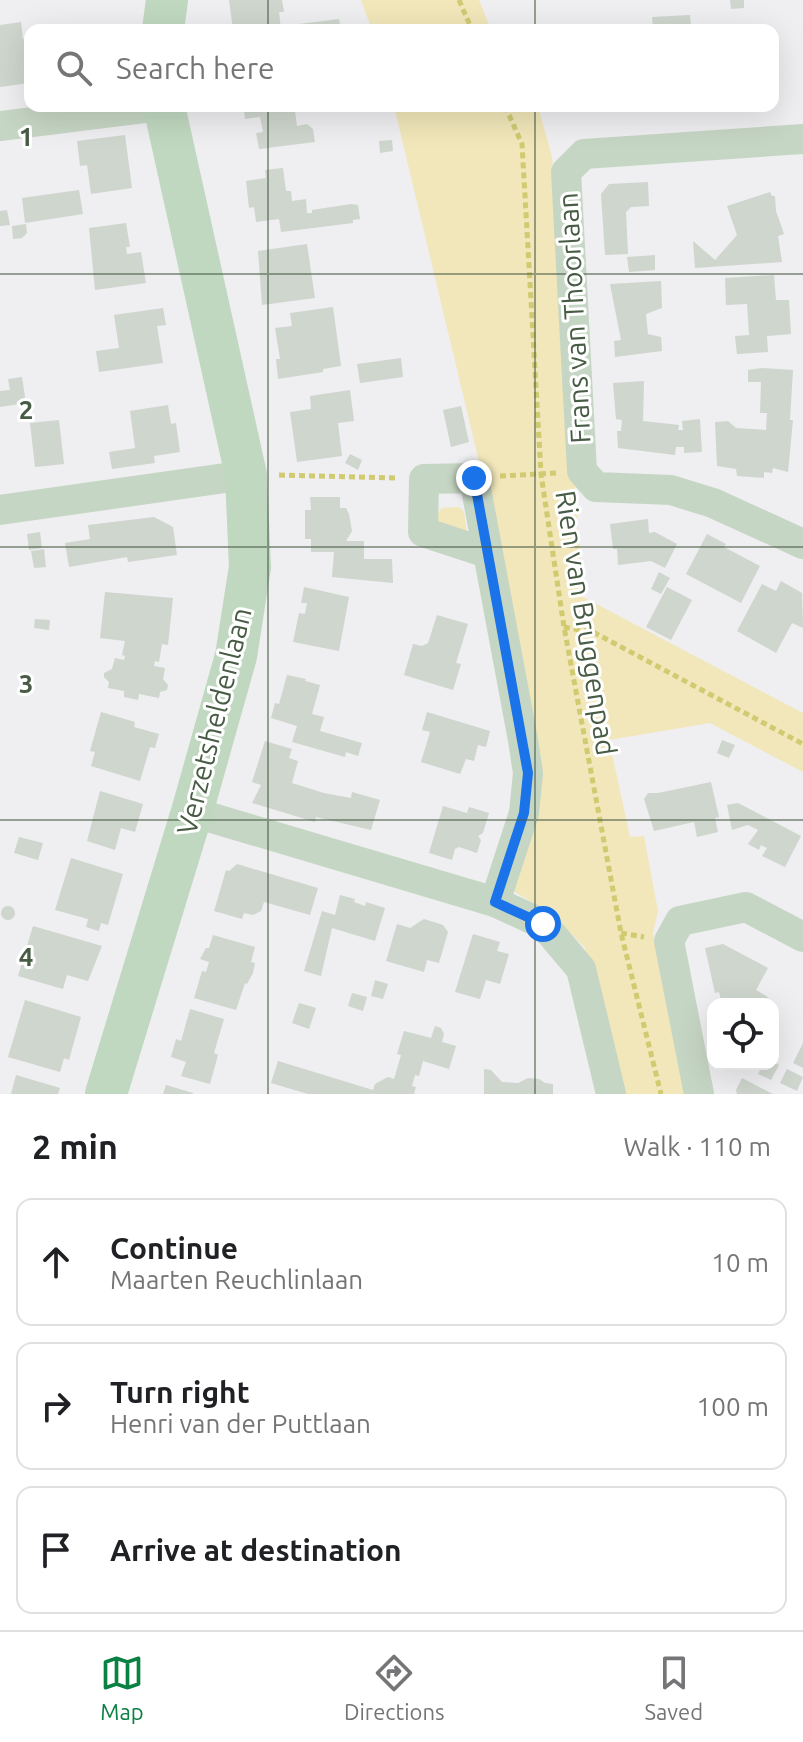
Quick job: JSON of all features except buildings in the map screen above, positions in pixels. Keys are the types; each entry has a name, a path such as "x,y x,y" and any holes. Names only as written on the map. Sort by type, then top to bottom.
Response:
{"street":[{"path":"164,24 167,0"},
{"path":"0,126 113,112"},
{"name":"Verzetsheldenlaan","path":"106,1094 236,656 250,567 246,475 163,112"},
{"name":"Frans van Thoorlaan","path":"801,538 671,490 596,487 582,471 566,172 584,154 803,139"},
{"path":"0,510 246,475"},
{"path":"487,553 423,532 424,479 474,478 528,773 524,813 495,902"},
{"path":"192,812 495,902 543,924 581,969 611,1094"},
{"path":"699,1094 669,941 680,921 746,907 803,937"}],"path":[{"path":"459,0 469,24"},
{"name":"Rien van Bruggenpad","path":"508,112 522,144 541,474 564,627 621,933 661,1094"},
{"path":"474,478 582,471"},
{"path":"246,475 424,479"},
{"path":"564,627 595,633 803,744"}],"shaded area":[{"path":"361,0 479,0 489,24 370,24"},
{"path":"395,112 540,112 552,157 583,597 803,713 803,772 710,723 609,740 630,837 644,836 658,911 653,933 685,1094 622,1094 585,948 552,914 513,891 538,796 481,470"},
{"path":"459,507 464,512 467,533 439,530 437,514 442,508"}],"route":[{"path":"474,478 528,773 524,813 495,902 543,924"}]}
